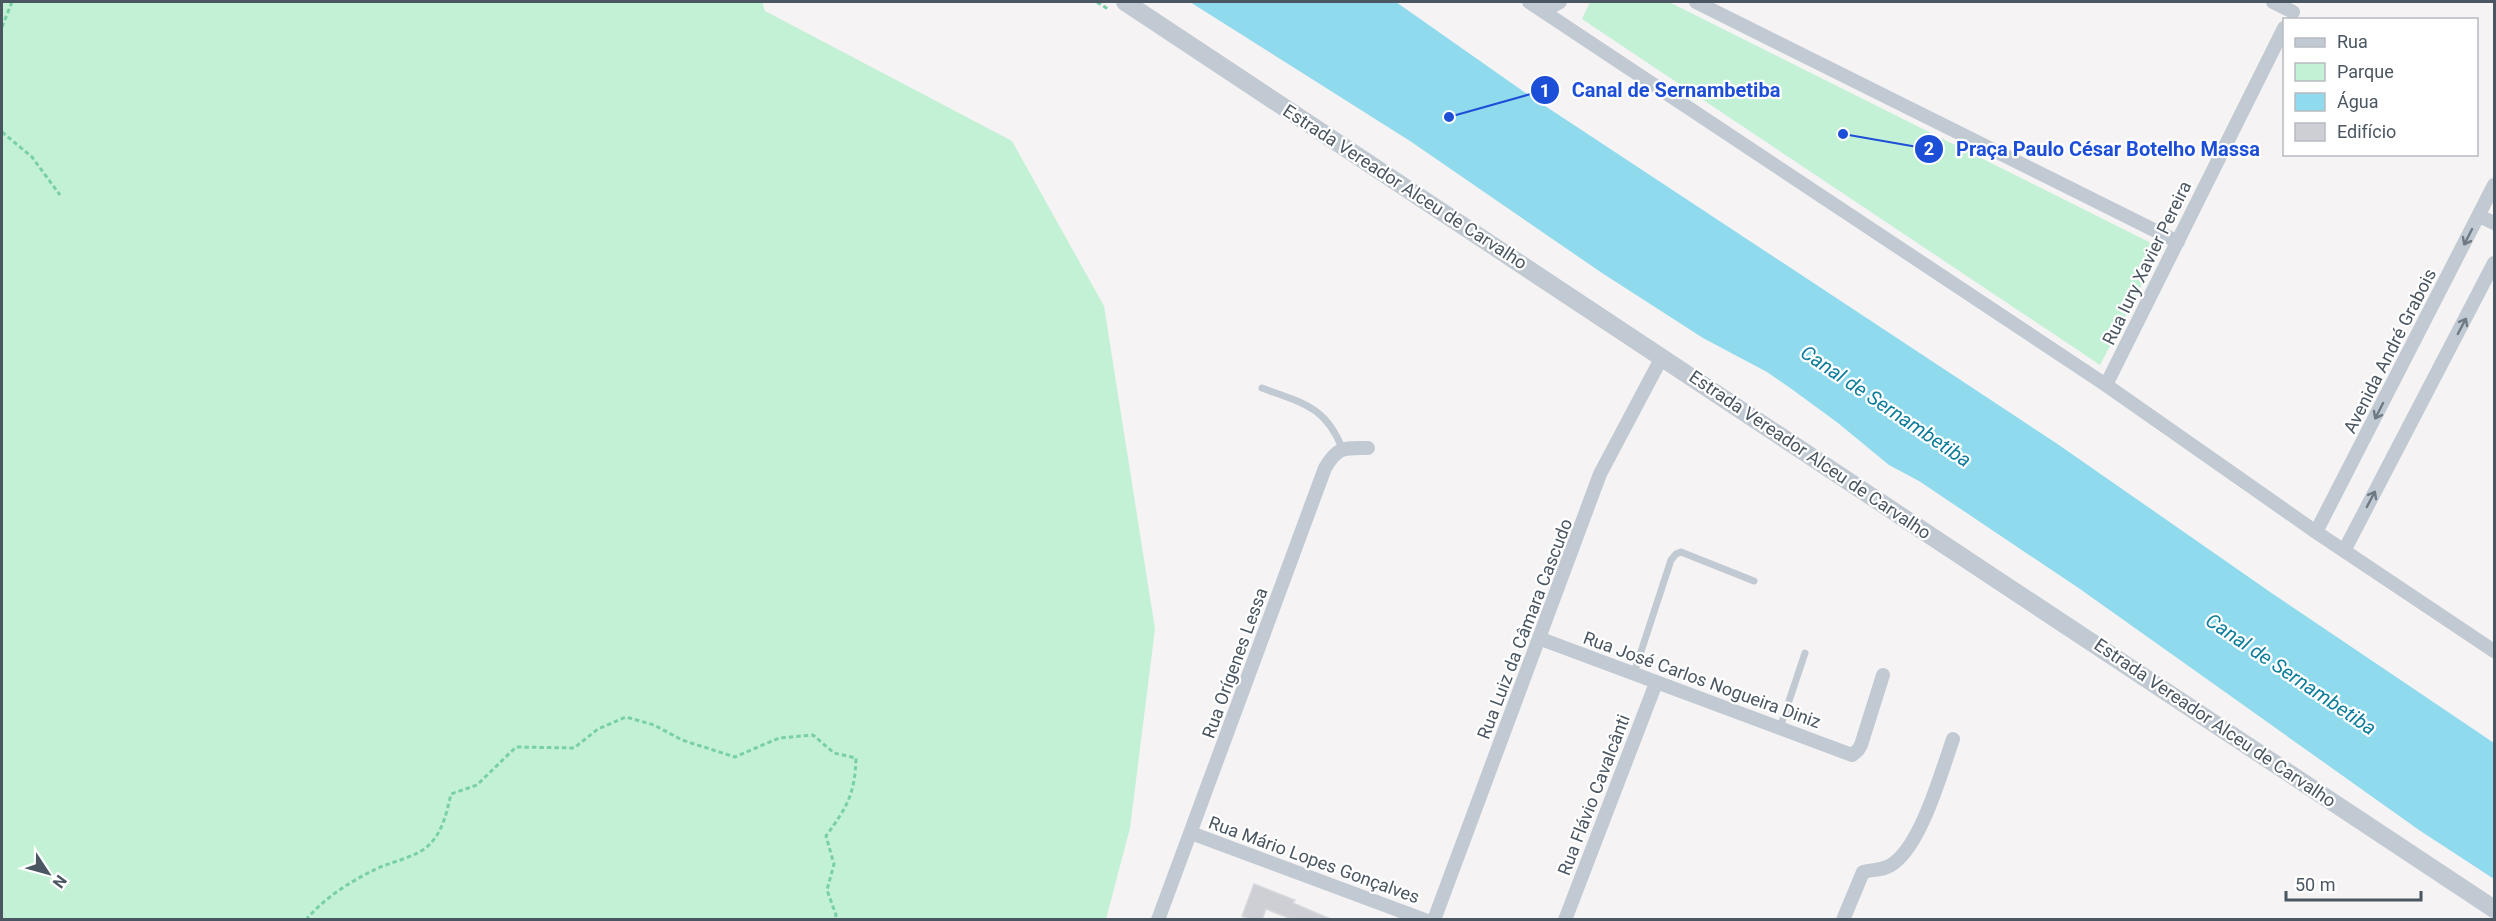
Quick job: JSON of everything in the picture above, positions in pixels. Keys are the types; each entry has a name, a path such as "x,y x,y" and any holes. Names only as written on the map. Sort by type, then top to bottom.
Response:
{"street":[{"name":"Estrada Vereador Alceu de Carvalho","path":"1125,2 2494,909"},
{"path":"1529,2 2106,386 2316,532 2494,651"},
{"path":"1543,11 1560,2"},
{"path":"1696,2 2178,242"},
{"path":"2272,2 2293,11"},
{"name":"Rua Iury Xavier Pereira","path":"2106,386 2283,30"},
{"name":"Avenida André Grabois","path":"2316,532 2494,185"},
{"path":"2479,216 2494,223"},
{"path":"2344,551 2494,263"},
{"name":"Rua Luiz da Câmara Cascudo","path":"1434,920 1541,639 1600,474 1662,357"},
{"path":"1342,448 1368,448"},
{"name":"Rua Orígenes Lessa","path":"1158,920 1325,468 1333,454 1342,448"},
{"name":"Rua José Carlos Nogueira Diniz","path":"1541,639 1852,755 1861,745 1883,675"},
{"name":"Rua Flávio Cavalcânti","path":"1565,920 1656,683"},
{"path":"1843,920 1859,876 1863,872 1881,870 1894,863 1914,835 1926,815 1953,739"},
{"name":"Rua Mário Lopes Gonçalves","path":"1191,833 1425,920"}],"lane":[{"path":"1262,388 1322,413 1337,434 1342,448"},
{"path":"1634,675 1671,560 1676,554 1681,552 1754,581"},
{"path":"1780,729 1804,652"}],"path":[{"path":"2,27 12,2"},
{"path":"2,132 32,157 60,195"},
{"path":"306,920 318,905 374,870 393,864 430,845 445,821 451,794 477,785 516,747 574,748 598,729 626,717 654,725 682,740 735,757 779,738 813,735 834,753 856,758 855,782 843,812 826,836 834,864 827,890 836,915 835,920"}],"green space":[{"path":"2,2 762,2 765,11 1012,141 1104,306 1155,629 1130,828 1106,919 2,919"},
{"path":"1590,2 1669,2 2161,248 2100,365 1582,19"}],"water":[{"path":"1190,2 1396,2 1530,96 2056,443 2273,594 2494,743 2494,879 2419,830 2080,589 1919,481 1889,465 1838,423 1767,372 1703,338 1602,273 1410,141"}],"building":[{"path":"1254,884 1295,900 1293,903 1333,920 1294,920 1266,909 1262,920 1251,920 1242,916"}],"place":[{"name":"Canal de Sernambetiba","path":"1449,117"},
{"name":"Praça Paulo César Botelho Massa","path":"1843,134"}]}
